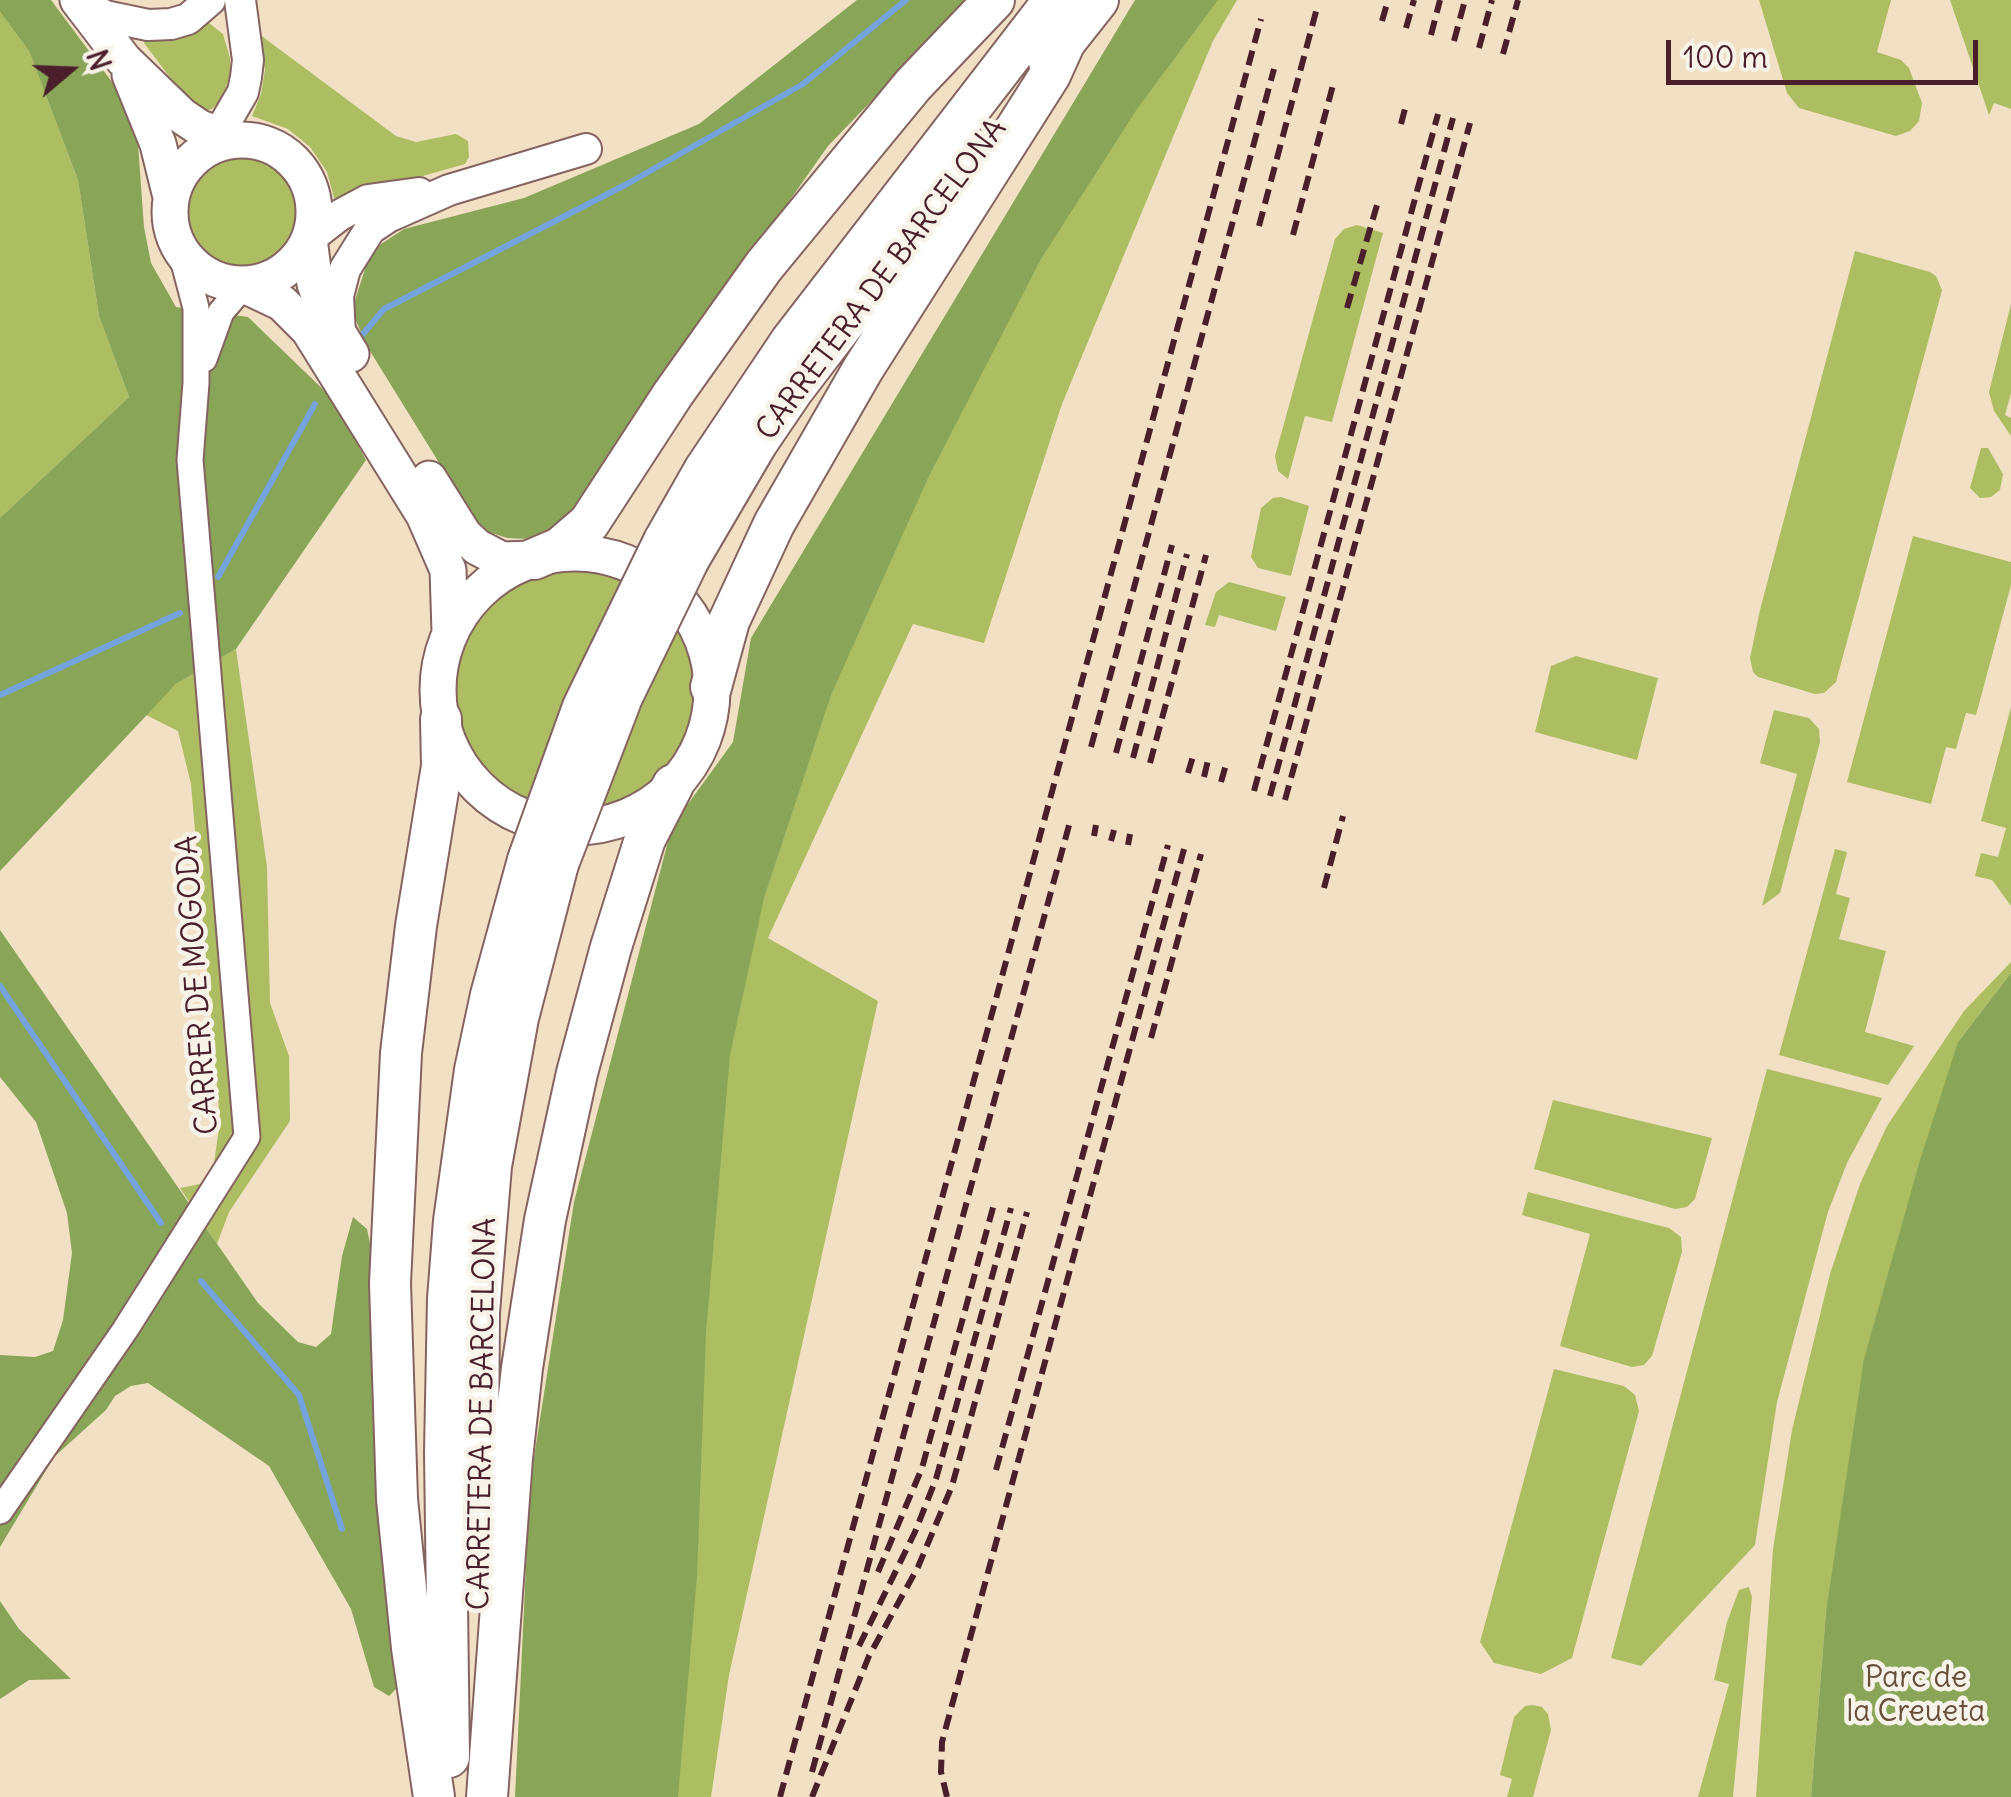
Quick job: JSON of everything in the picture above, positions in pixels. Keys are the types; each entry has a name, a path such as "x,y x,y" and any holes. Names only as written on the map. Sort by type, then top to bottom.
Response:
{"highway":[{"path":"534,560 560,548 589,523 672,394 764,266 912,85 994,0"},
{"name":"CARRETERA DE BARCELONA","path":"677,550 705,469 791,340 1054,0"},
{"name":"CARRETERA DE BARCELONA","path":"484,1797 477,1407 491,1166 543,862 590,690 677,550 793,390 939,198 1098,0"},
{"path":"711,688 729,621 746,578 782,510 884,336 1050,75 1064,44"},
{"path":"434,1797 418,1697 397,1498 390,1283 402,1054 416,926 442,766 441,719"},
{"path":"484,1797 512,1458 545,1220 611,947 645,838 673,785"},
{"name":"CARRETERA DE BARCELONA","path":"449,1797 446,1394 454,1221 475,1070 495,977 543,862"}],"main road":[{"path":"78,0 124,60 182,116 227,138 273,148 302,171 312,194 314,219 298,258 281,273 260,282 227,283 206,274 181,251 172,230 171,197 158,144 124,60"},
{"path":"171,197 192,160 227,138"},
{"path":"309,239 314,284 340,338 464,535 502,560 534,560"},
{"path":"244,284 282,302 309,330 424,515 448,570 450,632 439,674 441,719 452,752 476,784 505,808 548,826 576,827 614,821 646,807 673,785 704,738 711,688 708,658 690,612 654,576 609,557 563,553 534,560 495,578 478,593 450,632"}],"street":[{"path":"78,0 105,16 148,26 188,18 210,0"},
{"path":"227,138 243,92 248,60 240,0"},
{"path":"340,338 338,296 344,268 370,228 388,216 449,190 586,149"},
{"path":"309,239 368,200 449,190"},
{"name":"CARRER DE MOGODA","path":"0,1511 125,1330 247,1137 190,460 196,308 181,251"},
{"name":"CARRER DE MOGODA","path":"196,383 221,312 244,284"}],"green space":[{"path":"0,0 51,0 118,90 138,144 144,227 151,263 176,307 248,317 333,399 366,460 236,649 176,684 0,871 0,518 129,397 99,316 78,180 29,51 0,12"},
{"path":"857,0 969,0 828,146 692,339 587,500 550,532 528,539 489,532 472,516 365,343 355,318 355,300 368,260 381,244 404,229 524,198 699,124"},
{"path":"1135,0 1218,0 1137,109 1041,259 928,478 831,695 764,898 730,1055 706,1332 697,1576 678,1797 515,1797 530,1483 574,1202 672,826 733,742 751,638"},
{"path":"1206,0 1237,0 1213,41 1062,404 984,643 913,624 768,938 878,1001 729,1675 711,1797 667,1797 700,1217 736,971 804,732 983,337"},
{"path":"1759,0 1891,0 1877,52 1901,60 1909,68 1922,103 1919,121 1910,131 1896,136 1799,108 1787,93"},
{"path":"1950,0 2011,0 2011,109 1994,103 1989,115"},
{"path":"0,12 29,51 78,180 99,316 129,397 0,518"},
{"path":"209,23 223,34 230,58 223,98 204,111 183,95 144,43 146,37"},
{"path":"259,34 396,136 416,142 456,134 468,141 469,157 465,164 335,201 327,172 310,147 288,129 252,116 265,70"},
{"path":"242,141 269,146 292,162 308,185 313,212 308,239 292,262 269,278 242,283 215,278 192,262 176,239 171,212 176,185 192,162 215,146"},
{"path":"1357,225 1383,233 1332,422 1305,416 1288,479 1278,471 1275,456 1335,239 1344,229"},
{"path":"1855,251 1930,272 1942,290 1836,682 1824,693 1815,694 1758,677 1750,658"},
{"path":"2011,304 2011,393 2005,415 2011,418 2011,436 1994,411 1989,392"},
{"path":"1981,448 1988,448 2003,474 2000,490 1991,497 1980,498 1970,488"},
{"path":"1281,497 1309,506 1291,576 1258,568 1251,557 1261,508"},
{"path":"1913,536 2011,562 2011,585 1976,715 1966,713 1956,749 1946,747 1931,804 1847,782"},
{"path":"556,565 595,566 624,576 573,682 528,800 494,778 468,746 454,707 453,668 465,631 488,599 519,577"},
{"path":"1229,582 1286,597 1276,631 1219,615 1215,627 1205,625 1216,592"},
{"path":"678,620 695,674 696,703 690,728 675,757 653,782 599,808 609,775"},
{"path":"236,649 267,867 270,1003 289,1056 290,1121 229,1212 217,1244 180,1188 205,1183 214,1163 220,1121 191,784 178,731 146,715 176,684"},
{"path":"1576,656 1658,678 1637,760 1535,732 1551,666"},
{"path":"2011,707 2011,906 1992,880 1975,876 1981,853 1998,857 2006,828 1981,821"},
{"path":"1774,710 1809,718 1819,729 1820,742 1780,893 1762,906 1797,774 1760,763"},
{"path":"1835,849 1847,852 1836,894 1850,898 1839,939 1886,951 1865,1032 1914,1046 1888,1085 1779,1055"},
{"path":"0,930 258,1303 298,1342 316,1347 331,1334 342,1256 353,1217 367,1229 401,1684 389,1696 374,1687 351,1609 269,1466 148,1383 131,1386 115,1396 106,1410 54,1457 0,1547 0,1355 35,1357 53,1351 63,1320 72,1253 67,1213 36,1122 0,1077"},
{"path":"2011,962 2011,973 1958,1042 1826,1612 1811,1797 1756,1797 1773,1549 1792,1430 1830,1274 1860,1184 1887,1126 1964,1011"},
{"name":"Parc de la Creueta","path":"2011,973 2011,1797 1811,1797 1826,1612 1864,1359 1958,1042"},
{"path":"1767,1069 1882,1098 1847,1163 1828,1212 1777,1402 1755,1545 1641,1666 1611,1658"},
{"path":"1553,1100 1712,1138 1695,1199 1687,1207 1675,1209 1534,1169"},
{"path":"1528,1192 1669,1228 1681,1237 1682,1252 1652,1356 1644,1365 1632,1367 1560,1346 1590,1234 1522,1215"},
{"path":"1554,1369 1624,1386 1635,1395 1639,1411 1572,1658 1541,1674 1494,1663 1480,1642"},
{"path":"1749,1587 1752,1597 1733,1797 1698,1797 1729,1684 1714,1680 1727,1622 1739,1590"},
{"path":"0,1601 19,1629 71,1679 29,1680 0,1699"},
{"path":"1533,1705 1548,1714 1551,1730 1533,1797 1507,1797 1512,1779 1500,1775 1514,1717 1525,1706"}],"waterway":[{"path":"363,334 384,309 627,184 803,84 906,0"},
{"path":"218,577 315,404"},
{"path":"0,695 180,613"},
{"path":"0,986 161,1223"},
{"path":"201,1281 299,1395 342,1529"}],"railway":[{"path":"1382,21 1388,0"},
{"path":"1406,28 1414,0"},
{"path":"1431,35 1440,0"},
{"path":"1454,41 1465,0"},
{"path":"1479,48 1492,0"},
{"path":"1503,54 1518,0"},
{"path":"1259,226 1318,4"},
{"path":"780,1797 1261,19"},
{"path":"1091,747 1274,69"},
{"path":"1293,235 1333,85"},
{"path":"1401,124 1406,105"},
{"path":"1254,791 1438,114"},
{"path":"1270,796 1453,118"},
{"path":"1285,800 1470,123"},
{"path":"1347,308 1377,205"},
{"path":"1116,753 1172,545"},
{"path":"1133,758 1187,554"},
{"path":"1150,763 1206,555"},
{"path":"1188,773 1194,753"},
{"path":"1204,777 1209,756"},
{"path":"1221,782 1227,761"},
{"path":"1324,888 1343,816"},
{"path":"812,1772 1071,818"},
{"path":"1094,836 1096,825"},
{"path":"1111,841 1114,830"},
{"path":"1128,845 1130,834"},
{"path":"996,1470 1168,845"},
{"path":"947,1797 941,1772 942,1742 1184,849"},
{"path":"1151,1038 1201,854"},
{"path":"878,1572 922,1468 994,1204"},
{"path":"859,1646 915,1532 936,1479 1011,1208"},
{"path":"812,1797 869,1656 918,1567 952,1486 1027,1212"}]}
